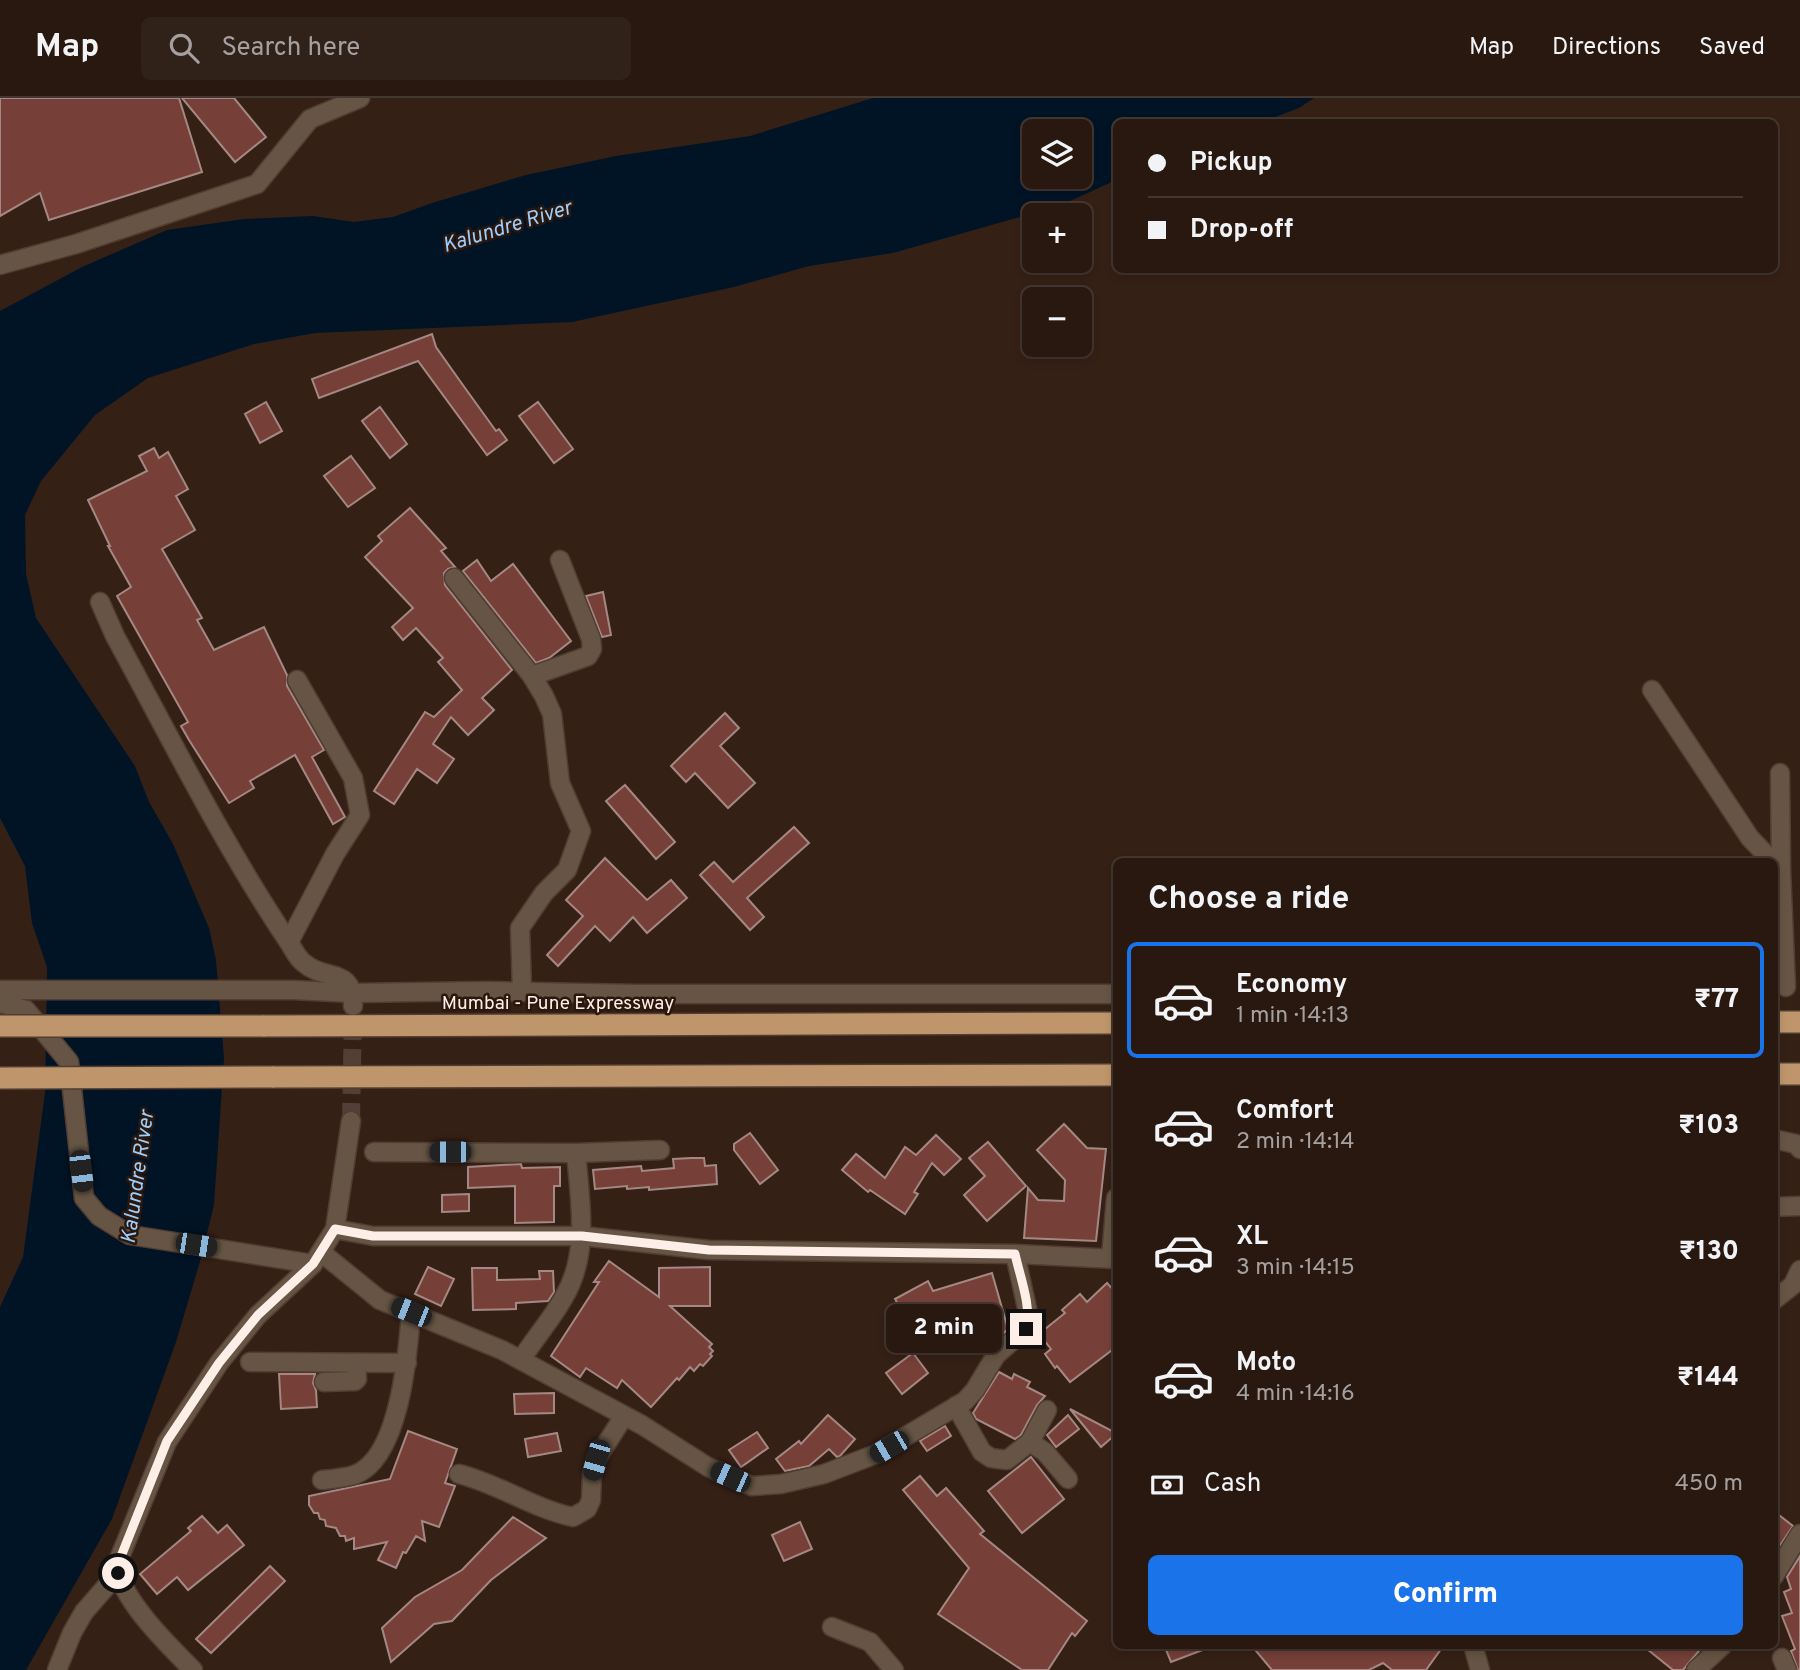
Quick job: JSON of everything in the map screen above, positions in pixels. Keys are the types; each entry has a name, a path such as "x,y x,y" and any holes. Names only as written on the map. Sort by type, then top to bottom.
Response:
{"highway":[{"path":"1778,1021 1800,1022"},
{"name":"Mumbai - Pune Expressway","path":"0,1026 1113,1023"},
{"path":"1778,1073 1800,1074"},
{"path":"0,1078 1113,1075"}],"street":[{"path":"0,265 76,244 257,184 310,118 360,98"},
{"path":"532,676 588,656 592,649 592,639 560,560"},
{"path":"454,578 532,676 552,714 559,783 581,831 568,870 544,893 520,928 522,991"},
{"path":"100,603 115,636 243,873 303,962 319,972 346,980 353,1000"},
{"path":"289,942 335,854 360,815 353,778 297,680"},
{"path":"1652,690 1750,838 1769,858"},
{"path":"1776,858 1780,773"},
{"path":"1778,887 1787,987"},
{"path":"0,990 292,990 353,1000 522,991 637,994 1113,994"},
{"path":"0,1003 26,1010 69,1062 85,1198 99,1216 130,1236 317,1259 380,1300 502,1350 642,1424 708,1467 751,1486 781,1484 824,1474 876,1454 956,1406 975,1390 996,1354 1026,1329 1027,1308 1015,1254"},
{"path":"193,1670 164,1642 126,1591 118,1573 120,1559 167,1441 219,1363 258,1315 317,1259 335,1229 351,1121"},
{"path":"1778,1140 1796,1144 1800,1149"},
{"path":"374,1152 576,1153 660,1150"},
{"path":"521,1360 565,1297 575,1275 582,1236 576,1153"},
{"path":"1778,1207 1800,1206"},
{"path":"335,1229 373,1236 582,1236 709,1250 1015,1254 1113,1259"},
{"path":"1778,1297 1798,1280"},
{"path":"322,1480 356,1475 373,1460 387,1436 399,1404 407,1363 411,1312"},
{"path":"250,1362 407,1363"},
{"path":"324,1382 355,1381 356,1363"},
{"path":"956,1406 982,1452 991,1458 1007,1460 1030,1442 1046,1409"},
{"path":"459,1474 504,1489 559,1514 573,1517 587,1509 591,1500 592,1474 596,1460 624,1416"},
{"path":"1030,1442 1045,1452 1068,1479"},
{"path":"1778,1570 1800,1534"},
{"path":"57,1670 84,1612 118,1573"},
{"path":"832,1627 870,1642 894,1670"},
{"path":"1473,1649 1480,1670"},
{"path":"1696,1670 1719,1649"}],"water":[{"name":"Kalundre River","path":"873,98 1314,98 1299,108 1270,119 1113,119 1113,181 1066,203 1022,203 1022,216 893,253 809,266 734,287 572,322 315,333 254,344 148,378 95,415 41,481 25,515 26,574 36,618 135,766 149,802 173,844 209,928 216,960 224,1058 214,1205 176,1342 112,1519 26,1670 0,1670 0,1307 23,1257 45,1093 47,967 32,923 25,866 0,818 0,311 82,267 167,230 244,219 313,216 354,222 393,217 526,175 616,156 750,136"}],"building":[{"path":"0,98 179,98 202,172 49,220 40,193 0,216"},
{"path":"182,98 234,98 266,137 235,162"},
{"path":"432,334 436,347 460,381 496,431 499,429 507,440 487,455 418,361 319,398 312,379"},
{"path":"266,402 282,431 260,443 245,414"},
{"path":"538,402 573,449 554,463 519,416"},
{"path":"380,407 407,444 390,458 362,421"},
{"path":"154,448 159,458 168,452 188,489 176,496 195,530 162,549 202,618 197,620 214,650 264,627 287,675 287,686 324,750 312,757 345,817 333,824 295,755 250,781 254,788 229,803 181,726 188,722 117,596 131,587 108,546 88,500 147,471 139,456"},
{"path":"351,456 375,488 348,507 324,476"},
{"path":"410,508 446,548 441,551 455,567 444,573 445,585 512,670 482,698 494,710 468,735 451,717 433,744 454,759 437,783 417,769 394,804 374,791 425,712 434,717 462,690 438,662 443,658 416,628 403,640 392,627 413,608 365,557 382,541 378,536"},
{"path":"477,560 491,581 513,564 571,641 549,658 536,663 463,571"},
{"path":"603,592 611,635 602,637 586,596"},
{"path":"725,713 739,728 720,746 755,783 728,808 695,773 686,782 671,766"},
{"path":"625,785 675,842 656,859 606,801"},
{"path":"794,827 809,843 747,898 764,917 750,930 700,875 714,862 733,882"},
{"path":"605,858 647,900 671,880 687,898 647,933 633,917 610,941 595,926 558,966 547,955 583,916 566,900"},
{"path":"1064,1124 1087,1148 1106,1149 1096,1241 1024,1238 1028,1188 1038,1200 1064,1201 1065,1180 1037,1150"},
{"path":"750,1133 778,1170 760,1184 734,1150 734,1144"},
{"path":"936,1135 961,1159 944,1175 932,1163 914,1192 918,1194 905,1214 870,1190 868,1192 842,1170 856,1154 885,1178 905,1147 916,1155"},
{"path":"988,1142 1026,1186 987,1221 964,1195 985,1176 969,1158"},
{"path":"704,1158 705,1166 716,1165 717,1184 649,1190 649,1187 627,1189 627,1186 595,1189 593,1170 641,1166 642,1171 674,1168 673,1159"},
{"path":"521,1164 522,1168 560,1167 560,1186 554,1186 554,1222 515,1223 515,1186 468,1188 468,1167"},
{"path":"469,1194 469,1211 442,1212 442,1195"},
{"path":"609,1261 659,1297 659,1268 710,1267 710,1306 670,1306 712,1344 709,1347 713,1351 710,1354 712,1356 694,1371 690,1367 651,1407 622,1380 617,1388 586,1368 580,1377 551,1356 599,1282 594,1282"},
{"path":"428,1267 454,1279 441,1306 415,1294"},
{"path":"472,1268 497,1268 497,1280 540,1279 539,1271 553,1271 554,1292 548,1301 516,1303 516,1309 473,1310"},
{"path":"992,1273 1008,1329 999,1338 964,1348 959,1330 923,1350 895,1299 928,1281 933,1291"},
{"path":"1107,1283 1113,1290 1113,1349 1070,1382 1045,1354 1051,1349 1039,1334 1065,1313 1062,1310 1080,1294 1087,1302"},
{"path":"913,1353 928,1373 902,1394 886,1373"},
{"path":"999,1372 1012,1379 1014,1374 1030,1382 1027,1387 1045,1396 1021,1435 1015,1439 976,1419 973,1413"},
{"path":"279,1374 315,1374 313,1383 317,1407 281,1409"},
{"path":"554,1393 554,1413 515,1414 514,1394"},
{"path":"1070,1409 1113,1431 1113,1437 1101,1447"},
{"path":"828,1415 855,1439 840,1456 837,1457 829,1449 809,1466 785,1471 776,1459 799,1441 801,1444"},
{"path":"1068,1415 1079,1429 1056,1447 1047,1435"},
{"path":"945,1426 951,1436 927,1451 920,1441"},
{"path":"408,1431 457,1449 445,1483 455,1486 439,1527 422,1521 425,1541 416,1536 406,1553 403,1552 396,1568 378,1560 387,1542 354,1549 354,1538 346,1541 345,1536 340,1536 336,1528 326,1526 325,1520 320,1519 318,1513 314,1513 309,1505 309,1496 390,1479"},
{"path":"757,1432 768,1448 741,1467 729,1450"},
{"path":"557,1433 561,1451 528,1457 525,1439"},
{"path":"1031,1457 1064,1499 1022,1533 988,1491"},
{"path":"920,1476 937,1496 946,1488 984,1531 980,1534 1087,1621 1075,1636 1072,1633 1048,1670 1022,1670 938,1614 969,1568 903,1490"},
{"path":"1778,1514 1793,1526 1778,1548"},
{"path":"202,1516 218,1533 227,1525 244,1545 188,1590 177,1577 157,1594 140,1574 191,1531 188,1528"},
{"path":"513,1517 546,1538 491,1580 452,1621 434,1624 391,1662 382,1628 415,1597 462,1570"},
{"path":"800,1522 812,1549 784,1561 772,1535"},
{"path":"1800,1556 1798,1670 1791,1651 1795,1649 1782,1616 1792,1613 1784,1592 1791,1589 1787,1577"},
{"path":"270,1566 285,1581 211,1653 196,1639"},
{"path":"1166,1649 1205,1649 1171,1662"},
{"path":"1254,1649 1441,1649 1426,1670 1392,1670 1383,1663 1369,1670 1272,1670"},
{"path":"1647,1649 1701,1649 1683,1670 1673,1670"}],"tunnel":[{"path":"351,1121 353,1013"}],"route":[{"path":"118,1573 120,1559 167,1441 219,1363 258,1315 313,1264 335,1229 373,1236 582,1236 709,1250 1015,1254 1027,1308 1026,1329"}]}
